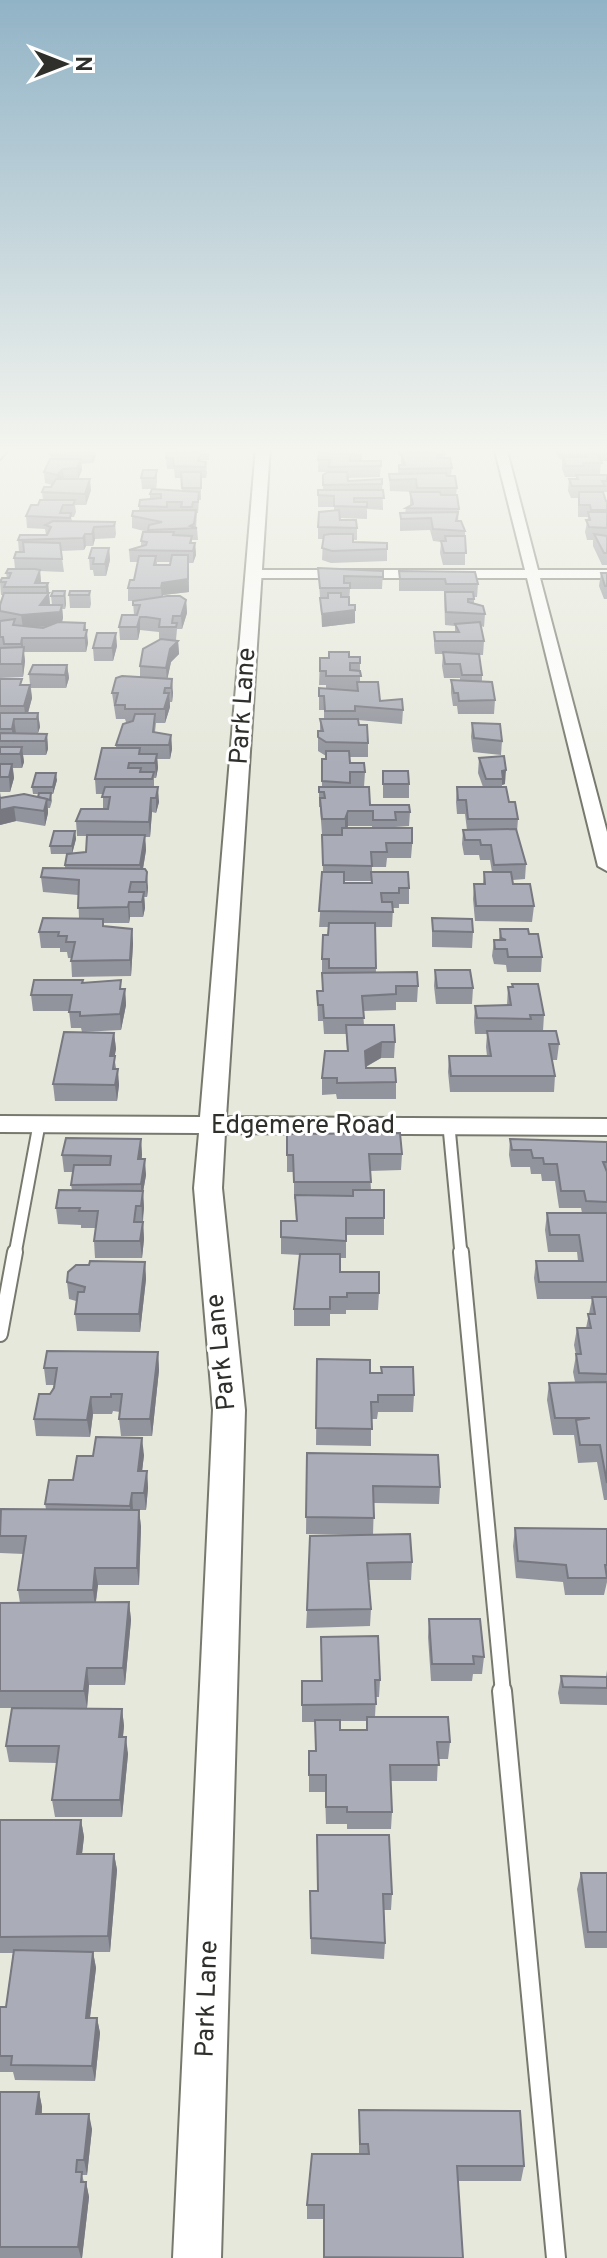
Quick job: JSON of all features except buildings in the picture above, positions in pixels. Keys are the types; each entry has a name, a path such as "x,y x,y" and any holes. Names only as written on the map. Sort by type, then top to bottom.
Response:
{"street":[{"name":"Park Lane","path":"197,2258 229,1426 226,1358 214,1271 208,1188 256,552"},
{"path":"527,552 607,866"},
{"path":"254,574 607,574"},
{"name":"Edgemere Road","path":"0,1124 607,1127"}],"lane":[{"path":"0,1334 39,1125"},
{"path":"449,1127 556,2258"}]}
